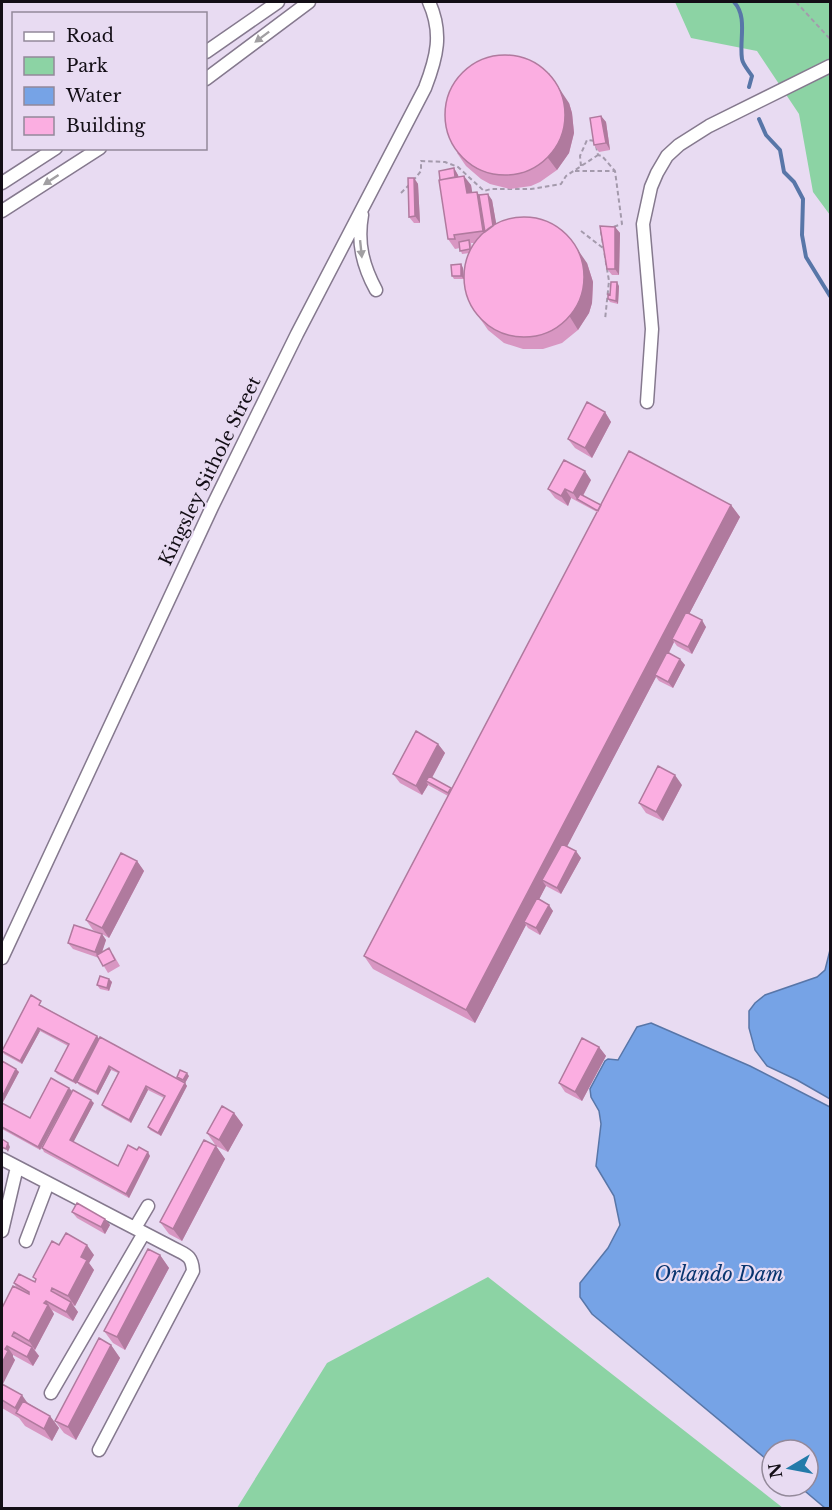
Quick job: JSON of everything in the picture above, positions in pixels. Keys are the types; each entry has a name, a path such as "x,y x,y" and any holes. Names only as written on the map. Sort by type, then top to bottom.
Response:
{"street":[{"path":"207,51 278,2"},
{"path":"207,78 309,2"},
{"name":"Kingsley Sithole Street","path":"2,958 212,507 297,334 397,144 435,62 438,43 429,2"},
{"path":"646,402 651,329 643,224 651,187 657,172 679,145 709,126 831,66"},
{"path":"2,183 53,150"},
{"path":"2,211 97,150"},
{"path":"363,206 360,237 362,259 376,290"},
{"path":"2,1159 190,1257 193,1271 99,1450"},
{"path":"2,1231 17,1167"},
{"path":"26,1241 48,1183"},
{"path":"51,1393 139,1230 148,1206"}],"path":[{"path":"796,2 831,39"},
{"path":"581,166 580,156 587,140 595,141 598,155"},
{"path":"401,193 421,171 421,161 445,162 458,167 484,191 531,189 561,184 566,176 598,155"},
{"path":"598,155 602,156 615,171 622,224 601,232 609,281 605,320"},
{"path":"574,171 615,171"},
{"path":"581,231 603,248"}],"green space":[{"path":"675,2 830,2 830,215 813,192 799,114 757,51 691,38"},
{"path":"488,1277 760,1490 760,1498 770,1498 783,1508 237,1508 327,1363"}],"water":[{"path":"830,950 830,1099 767,1066 755,1050 749,1028 749,1011 765,995 817,977 825,970"},
{"name":"Orlando Dam","path":"651,1023 750,1066 830,1107 830,1508 825,1508 813,1498 820,1498 820,1438 760,1438 760,1454 592,1314 580,1297 580,1283 608,1248 620,1225 614,1196 596,1166 601,1124 599,1111 591,1097 590,1089 605,1061 618,1060 637,1027"}],"building":[{"path":"505,55 528,59 548,72 561,92 565,115 561,138 548,158 528,171 505,175 482,171 462,158 449,138 445,115 449,92 462,72 482,59"},
{"path":"601,116 606,143 594,145 590,118"},
{"path":"454,168 455,177 440,180 439,171"},
{"path":"464,176 467,193 477,192 483,231 454,235 455,239 448,239 439,180"},
{"path":"408,178 414,178 415,216 409,217"},
{"path":"488,194 493,226 485,232 479,195"},
{"path":"524,217 547,222 566,235 579,254 584,277 579,300 566,319 547,332 524,337 501,332 482,319 469,300 464,277 469,254 482,235 501,222"},
{"path":"600,226 615,227 615,269 607,269"},
{"path":"469,240 470,249 460,251 459,242"},
{"path":"461,264 461,276 452,276 451,265"},
{"path":"611,282 617,282 616,301 608,299"},
{"path":"587,402 605,412 585,448 568,439"},
{"path":"629,451 731,505 466,1010 364,956"},
{"path":"564,460 585,471 573,493 565,489 561,496 548,489"},
{"path":"580,494 601,505 598,511 577,499"},
{"path":"686,612 702,620 688,647 672,639"},
{"path":"667,652 680,659 668,682 655,675"},
{"path":"416,731 438,744 416,786 393,774"},
{"path":"658,766 675,775 656,812 639,803"},
{"path":"429,776 451,788 448,793 426,781"},
{"path":"562,844 576,851 557,888 542,880"},
{"path":"121,853 137,861 102,928 86,920"},
{"path":"537,898 549,905 536,928 524,922"},
{"path":"74,925 102,934 95,952 68,943"},
{"path":"109,948 115,960 103,966 97,955"},
{"path":"100,976 109,979 107,988 97,985"},
{"path":"31,995 41,1001 39,1005 97,1036 73,1081 55,1071 69,1044 38,1028 20,1061 2,1051"},
{"path":"100,1037 185,1083 158,1133 148,1127 165,1096 146,1086 129,1120 102,1105 119,1072 109,1066 96,1092 77,1082"},
{"path":"582,1038 599,1047 575,1092 559,1083"},
{"path":"2,1061 16,1069 2,1097"},
{"path":"180,1070 187,1073 183,1080 177,1077"},
{"path":"51,1078 69,1088 38,1147 2,1127 2,1103 30,1118"},
{"path":"73,1090 91,1100 70,1140 118,1166 128,1145 148,1152 126,1194 42,1148"},
{"path":"222,1106 234,1113 219,1140 207,1133"},
{"path":"2,1139 8,1143 6,1149 2,1147"},
{"path":"204,1140 216,1146 173,1229 160,1222"},
{"path":"77,1203 105,1219 101,1227 72,1212"},
{"path":"66,1233 87,1245 81,1257 87,1260 68,1296 52,1288 51,1291 71,1302 66,1312 46,1301 44,1303 48,1305 29,1341 14,1332 12,1336 32,1347 27,1357 7,1346 5,1349 8,1351 2,1363 2,1308 13,1286 29,1294 14,1283 19,1274 35,1282 36,1279 33,1277 52,1241 59,1245"},
{"path":"148,1249 160,1255 117,1337 104,1331"},
{"path":"99,1338 111,1345 68,1427 55,1421"},
{"path":"2,1384 22,1395 15,1408 2,1400"},
{"path":"23,1401 50,1416 44,1429 16,1413"}],"waterway":[{"path":"734,2 742,22 742,59 752,76 749,87"},
{"path":"759,119 766,135 780,150 784,172 794,182 803,199 802,235 806,257 830,296"}]}
